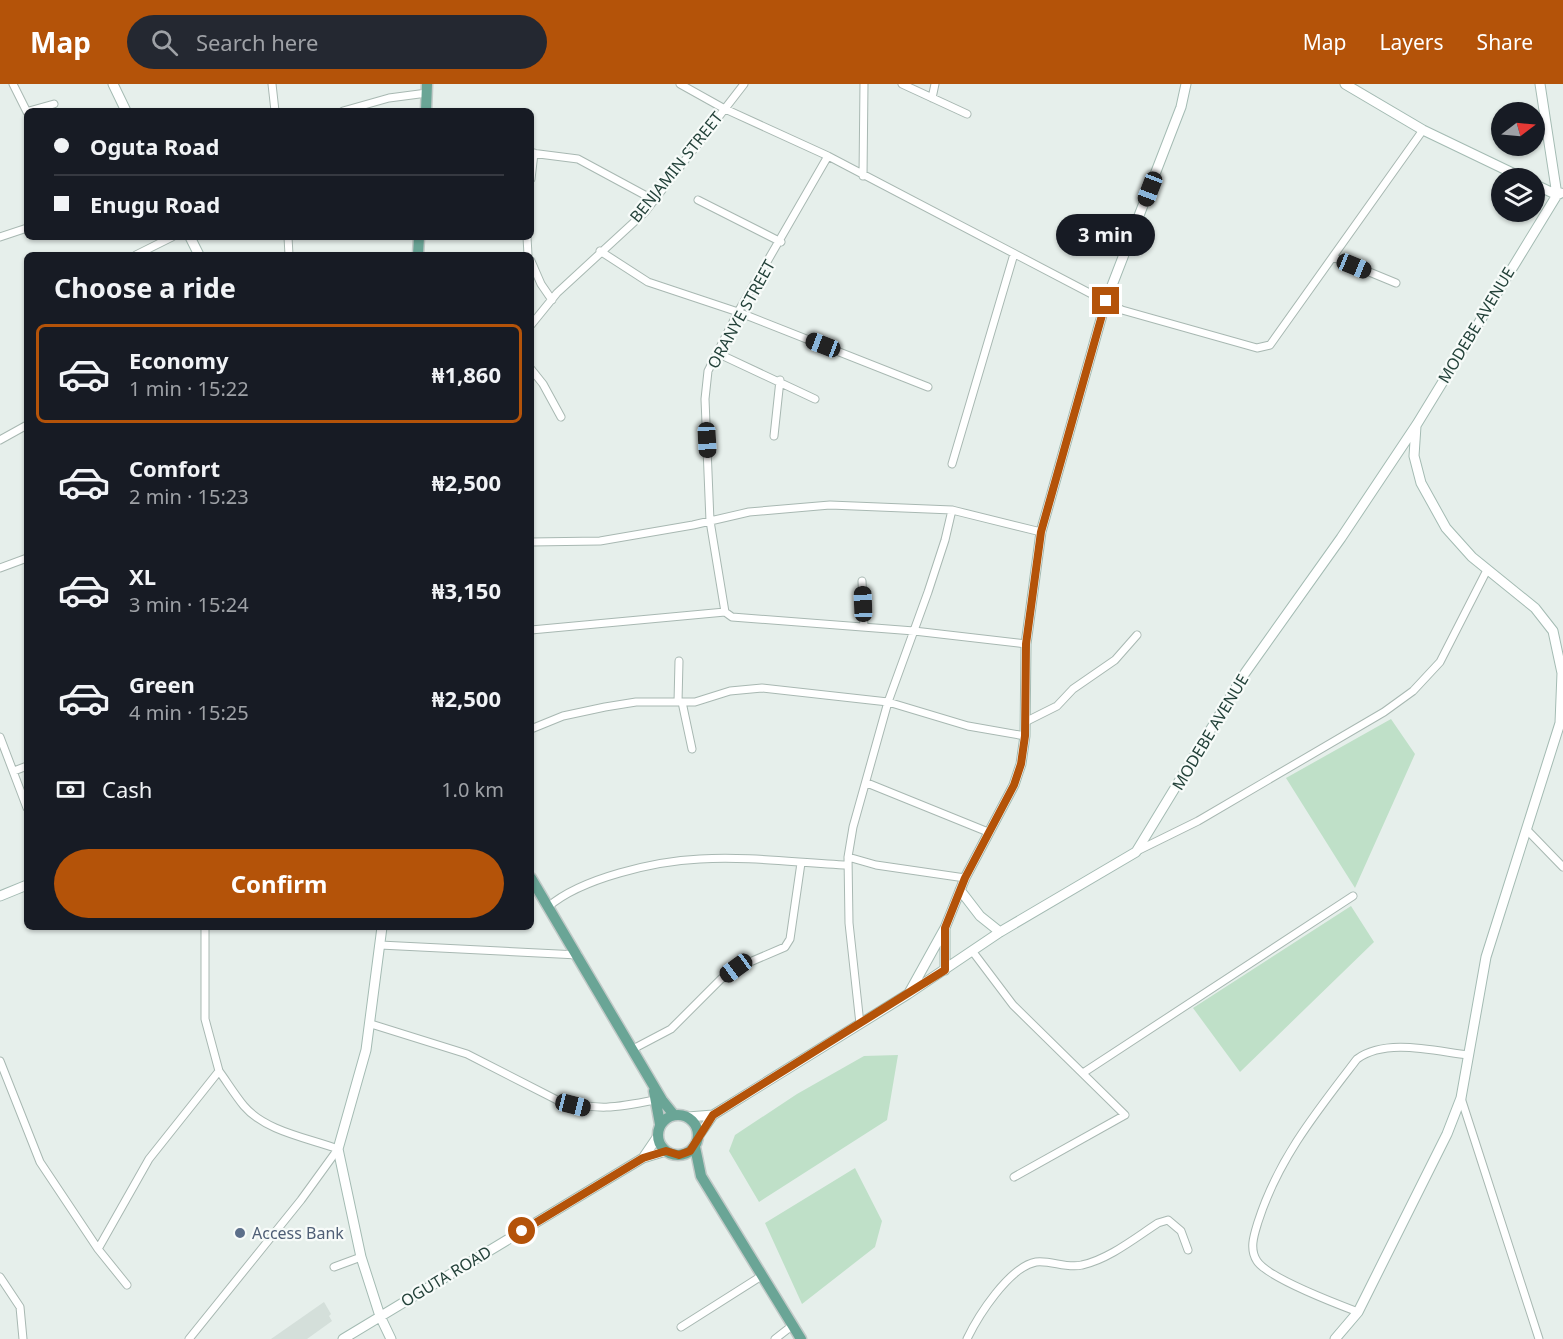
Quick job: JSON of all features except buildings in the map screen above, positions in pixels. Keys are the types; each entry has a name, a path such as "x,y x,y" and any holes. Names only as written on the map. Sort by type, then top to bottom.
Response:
{"main road":[{"path":"426,108 427,89"},
{"path":"534,883 612,1007 666,1107 674,1114 688,1117 696,1124 699,1135 695,1147 701,1176"},
{"path":"652,1082 660,1124 658,1136 666,1151 679,1155 701,1176 801,1339"},
{"path":"660,1124 674,1114"},
{"path":"679,1155 695,1147"}],"street":[{"path":"13,84 26,108"},
{"path":"113,84 125,108"},
{"path":"272,84 275,108"},
{"path":"680,84 723,108 828,156 1122,310 1263,348 1270,345 1423,130"},
{"name":"BENJAMIN STREET","path":"534,321 600,251 645,212 700,143 723,108 744,84"},
{"path":"863,176 864,84"},
{"path":"902,84 968,114"},
{"path":"932,98 935,84"},
{"path":"908,994 945,928 965,878 1014,785 1025,736 1026,644 1041,532 1106,301 1181,107 1186,84"},
{"path":"1344,84 1423,130 1501,168"},
{"path":"1540,84 1561,196"},
{"path":"354,108 427,89"},
{"path":"39,108 54,104"},
{"path":"534,153 578,159 654,200"},
{"name":"ORANYE STREET","path":"725,612 710,521 705,399 708,371 738,312 781,242 828,156"},
{"path":"1545,189 1561,196"},
{"name":"MODEBE AVENUE","path":"713,1115 861,1024 1000,932 1136,852 1245,673 1341,538 1417,424 1561,196"},
{"path":"698,200 781,242"},
{"path":"0,237 24,229"},
{"path":"142,252 166,240"},
{"path":"600,251 648,282 738,312 928,387"},
{"path":"952,464 1014,254"},
{"path":"1333,257 1396,283"},
{"path":"534,268 552,300"},
{"path":"717,353 780,380 815,399"},
{"path":"534,373 543,384 561,417"},
{"path":"774,435 780,380"},
{"path":"1335,1339 1358,1312 1447,1134 1461,1098 1486,957 1562,723 1562,673 1553,631 1535,608 1487,570 1446,528 1421,483 1414,456 1417,424"},
{"path":"0,440 24,427"},
{"path":"534,542 558,544 600,541 749,512 830,505 952,510 1041,532"},
{"path":"861,1024 849,923 848,861 853,827 888,702 945,540 952,510"},
{"path":"0,568 24,559"},
{"path":"1136,852 1198,822 1384,712 1413,691 1440,662 1487,570"},
{"path":"862,581 864,627"},
{"path":"534,630 725,612 732,617 914,631 1026,644"},
{"path":"1025,722 1057,706 1073,689 1115,660 1137,635"},
{"path":"679,661 680,702 692,749"},
{"path":"534,728 563,716 605,707 636,702 695,702 730,691 762,688 888,702 968,726 1025,736"},
{"path":"0,737 24,799"},
{"path":"14,771 24,767"},
{"path":"867,783 988,832"},
{"path":"1528,831 1563,867"},
{"path":"548,907 561,895 615,874 680,862 729,859 801,863 848,861 965,878"},
{"path":"633,1048 671,1029 721,979 736,968 785,947 790,939 801,863"},
{"path":"0,896 24,886"},
{"path":"960,890 980,916 1000,932"},
{"path":"1083,1073 1353,896"},
{"path":"945,928 945,970"},
{"path":"206,930 205,1019 219,1071 244,1107 256,1117 270,1125 338,1149"},
{"path":"189,1339 301,1200 338,1149 354,1094 370,1024 382,930"},
{"path":"380,945 578,955"},
{"path":"973,952 1013,1005 1125,1115 1014,1178"},
{"path":"370,1024 467,1054 556,1100 573,1105 591,1109 613,1108 656,1100"},
{"path":"1358,1312 1311,1293 1264,1269 1257,1261 1253,1250 1253,1239 1268,1190 1299,1134 1357,1059 1368,1051 1413,1049 1468,1055"},
{"path":"0,1061 40,1162 98,1249 127,1285"},
{"path":"98,1249 149,1159 219,1071"},
{"path":"1461,1098 1539,1339"},
{"path":"688,1117 713,1115"},
{"path":"699,1135 713,1115"},
{"path":"643,1158 658,1136"},
{"path":"338,1149 361,1257 380,1316 391,1339"},
{"path":"643,1158 666,1151"},
{"name":"OGUTA ROAD","path":"343,1339 643,1158"},
{"path":"968,1339 977,1318 1005,1282 1035,1262 1080,1266 1105,1256 1158,1223 1168,1220 1178,1227 1188,1250"},
{"path":"334,1267 361,1257"},
{"path":"681,1327 763,1275"},
{"path":"0,1277 20,1307 23,1339"},
{"path":"775,1339 793,1325"}],"shaded area":[{"path":"324,1302 332,1321 307,1339 271,1339"}],"green space":[{"path":"1391,719 1415,754 1355,888 1286,778"},
{"path":"1351,906 1374,942 1240,1072 1193,1008"},
{"path":"898,1055 887,1120 759,1202 729,1151 735,1135 797,1094 864,1056"},
{"path":"855,1168 882,1221 875,1247 802,1304 765,1223"}],"place":[{"name":"Access Bank","path":"240,1233"}],"route":[{"path":"522,1231 643,1158 666,1151 674,1155 690,1151 695,1147 699,1135 713,1115 945,970 945,928 965,878 1014,785 1021,764 1025,736 1026,644 1041,532 1106,301"}]}
